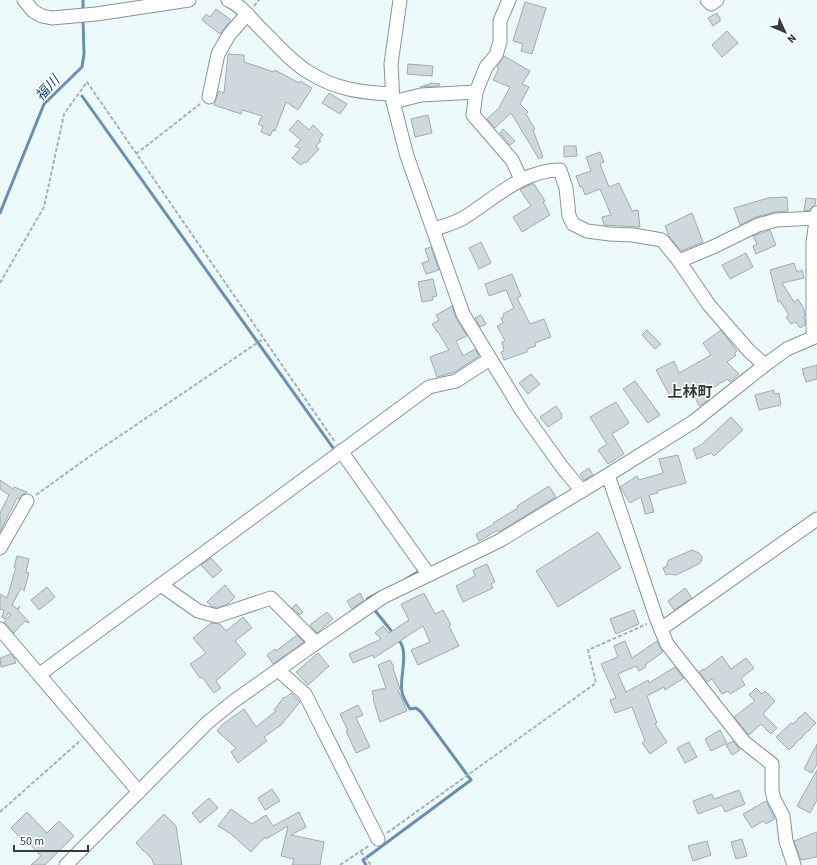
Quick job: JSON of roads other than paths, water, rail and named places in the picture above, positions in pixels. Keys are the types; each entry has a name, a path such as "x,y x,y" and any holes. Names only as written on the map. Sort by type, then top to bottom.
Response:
{"street":[{"path":"24,0 33,11 42,16 52,18 96,14 189,0"},
{"path":"228,0 242,9 296,62 309,73 322,80 356,91 392,98 476,92"},
{"path":"400,0 391,64 392,98 407,156 463,314 522,411 562,467 582,491"},
{"path":"509,0 500,21 500,42 496,55 486,67 476,92 473,115 512,160 521,179"},
{"path":"707,0 712,4 717,0"},
{"path":"209,97 218,54 229,35 247,14"},
{"path":"434,230 464,218 521,179 553,170 560,170 566,188 569,216 573,224 587,231 633,235 662,240 679,261 709,305 749,351 765,364"},
{"path":"66,865 208,722 234,701 316,642 383,597 499,541 582,491 693,422 765,364 787,349 815,336 812,243 816,216 776,220 758,225 713,248 679,261"},
{"path":"40,674 429,387 456,381 490,359"},
{"path":"342,451 429,575"},
{"path":"608,475 667,644 744,742 772,764 772,791 774,799 783,816 786,841 794,865"},
{"path":"0,548 26,501"},
{"path":"659,624 817,519"},
{"path":"161,585 198,611 218,616 271,598 316,642"},
{"path":"0,629 40,674 139,792"},
{"path":"278,670 305,694 378,839"}],"waterway":[{"name":"福川","path":"83,0 83,12"},
{"name":"福川","path":"0,213 44,104 82,67 84,54 83,19"},
{"path":"82,96 336,452"},
{"path":"406,579 418,572 418,568"},
{"path":"369,601 367,599 376,594"},
{"path":"373,608 393,633"},
{"path":"366,865 363,860 471,780 421,712 416,708 410,709 405,701 401,686 404,657 401,644 398,639"}],"district":[{"name":"上林町","path":"690,392"}]}
